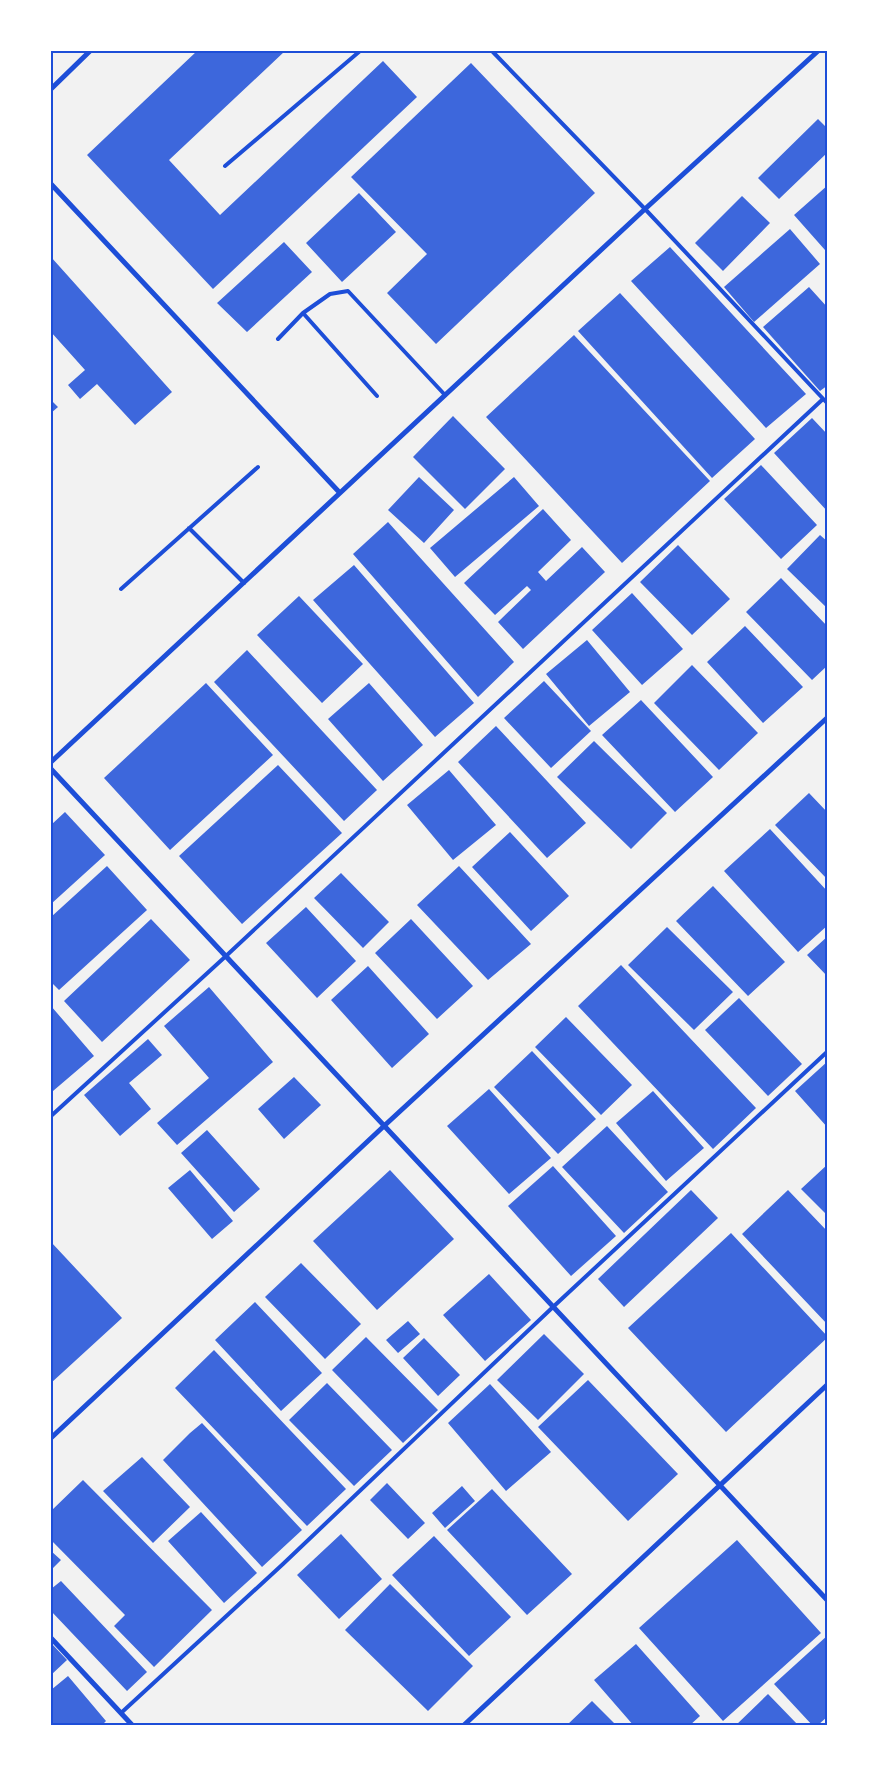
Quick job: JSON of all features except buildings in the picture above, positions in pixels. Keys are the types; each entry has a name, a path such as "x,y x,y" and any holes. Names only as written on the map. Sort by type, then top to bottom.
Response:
{"street":[{"path":"51,88 90,51"},
{"path":"51,762 645,209 818,51"},
{"path":"51,184 340,493"},
{"path":"51,1438 384,1126 828,717"},
{"path":"51,769 828,1601"},
{"path":"463,1726 828,1384"},
{"path":"51,1638 133,1726"}],"lane":[{"path":"225,166 360,51"},
{"path":"492,51 645,209 828,404"},
{"path":"278,339 303,314 330,294 348,290 445,395"},
{"path":"303,314 377,396"},
{"path":"51,1116 226,956 823,399"},
{"path":"121,589 258,467"},
{"path":"189,528 244,583"},
{"path":"121,1713 283,1564 553,1307 828,1051"}]}
